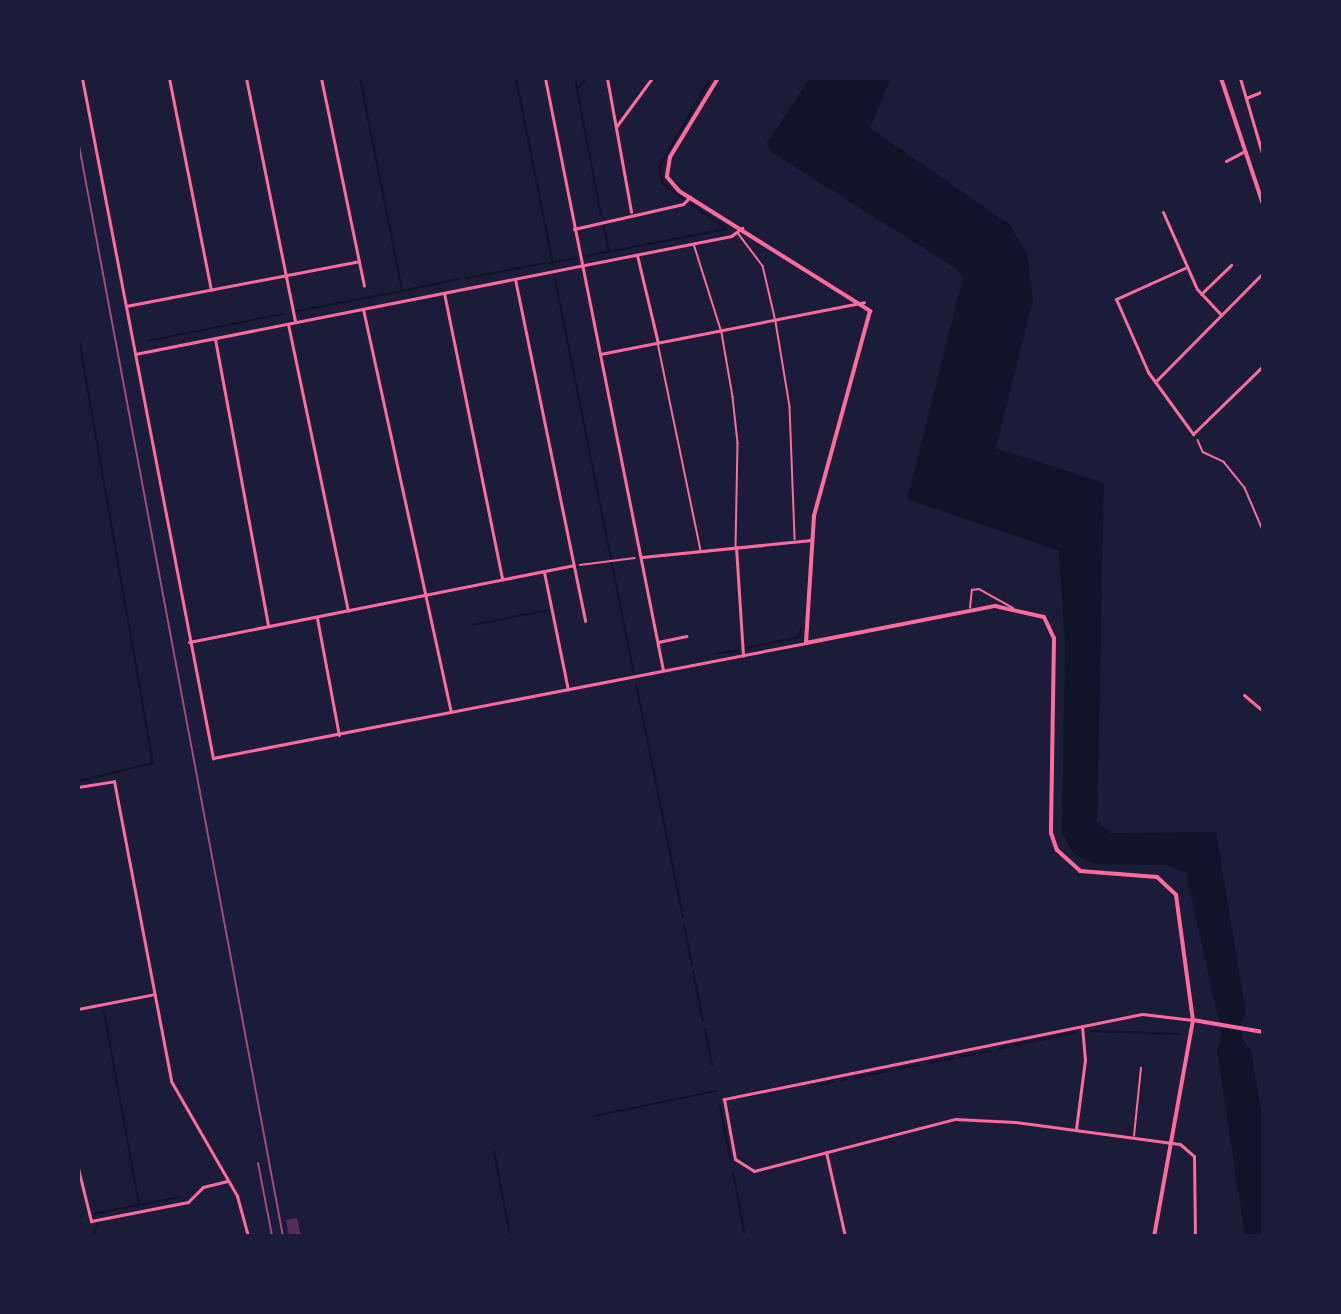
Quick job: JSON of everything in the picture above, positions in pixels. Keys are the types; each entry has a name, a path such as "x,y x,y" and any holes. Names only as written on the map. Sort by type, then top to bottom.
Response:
{"street":[{"path":"82,78 213,758 743,656 970,609 1013,608 1047,619 1054,638 1053,841 1080,871 1152,876 1172,888 1193,1020 1154,1236"},
{"path":"169,78 211,290"},
{"path":"246,78 295,322"},
{"path":"321,78 364,285"},
{"path":"545,78 664,671"},
{"path":"607,78 631,212"},
{"path":"616,127 652,78"},
{"path":"718,78 666,167 672,185 864,302 870,311 869,331 811,540 807,643"},
{"path":"1221,78 1243,152 1263,204"},
{"path":"1240,78 1263,156"},
{"path":"1246,98 1263,91"},
{"path":"1226,161 1243,152"},
{"path":"574,229 631,212 683,204 690,197"},
{"path":"1163,212 1201,294 1221,315"},
{"path":"135,354 637,255 738,233 742,228"},
{"path":"637,255 658,342"},
{"path":"126,306 359,261"},
{"path":"1201,294 1231,265"},
{"path":"1187,267 1116,299 1155,382 1193,434 1263,366"},
{"path":"1155,382 1263,273"},
{"path":"515,279 585,621"},
{"path":"444,293 502,579"},
{"path":"600,354 658,342 722,333 864,302"},
{"path":"363,309 451,713"},
{"path":"288,324 348,611"},
{"path":"215,339 268,627"},
{"path":"642,557 811,540"},
{"path":"736,547 743,656"},
{"path":"189,642 573,565"},
{"path":"544,572 568,690"},
{"path":"317,618 339,735"},
{"path":"658,642 686,636"},
{"path":"1244,695 1263,711"},
{"path":"78,787 114,781 175,1092 227,1181 248,1236"},
{"path":"78,1009 155,994"},
{"path":"1195,1236 1194,1156 1185,1146 1076,1128 955,1119 826,1152 747,1169 735,1159 724,1099 1142,1014 1263,1032"},
{"path":"1076,1128 1085,1060 1082,1026"},
{"path":"826,1152 844,1236"},
{"path":"78,1168 91,1221 188,1202 203,1187 227,1181"}],"lane":[{"path":"738,233 763,266 776,322 790,407 795,540"},
{"path":"694,243 722,333 738,443 736,547"},
{"path":"658,342 701,550"},
{"path":"970,609 972,590 979,589 1013,608"},
{"path":"1134,1136 1141,1068"}],"path":[{"path":"1198,440 1203,452 1224,462 1245,488 1263,530"},
{"path":"573,565 642,557"}],"shaded area":[{"path":"810,78 891,78 870,128 1010,225 1027,254 1033,300 996,448 1104,483 1097,821 1111,833 1216,832 1246,1014 1240,1023 1242,1038 1251,1051 1263,1123 1263,1236 1245,1236 1217,1050 1222,1035 1186,873 1167,865 1094,864 1074,854 1062,833 1065,646 1059,551 907,499 963,278 957,269 771,152 767,143"}],"building":[{"path":"297,1218 301,1236 289,1236 286,1220"}],"waterway":[{"path":"360,78 402,291 459,279"},
{"path":"516,78 553,265"},
{"path":"575,78 601,216"},
{"path":"577,89 587,78"},
{"path":"683,199 663,184 659,167 711,78"},
{"path":"586,256 726,229 691,204"},
{"path":"603,223 609,252"},
{"path":"549,263 576,258"},
{"path":"466,278 546,263"},
{"path":"555,279 634,673"},
{"path":"297,311 402,291"},
{"path":"147,341 282,314"},
{"path":"78,334 153,763 78,781"},
{"path":"473,625 548,610"},
{"path":"746,648 800,637 801,628"},
{"path":"715,654 737,650"},
{"path":"636,684 683,917"},
{"path":"684,925 692,965"},
{"path":"693,971 703,1021"},
{"path":"104,1012 139,1205"},
{"path":"705,1029 712,1065"},
{"path":"1092,1031 1179,1034"},
{"path":"1015,1045 1074,1033"},
{"path":"999,1049 1007,1047"},
{"path":"960,1057 990,1051"},
{"path":"928,1063 954,1058"},
{"path":"898,1069 919,1065"},
{"path":"868,1075 889,1071"},
{"path":"855,1078 865,1076"},
{"path":"841,1081 847,1079"},
{"path":"818,1085 834,1082"},
{"path":"594,1116 716,1091"},
{"path":"720,1105 731,1162"},
{"path":"494,1151 510,1236"},
{"path":"733,1173 745,1236"},
{"path":"93,1214 180,1197"},
{"path":"93,1236 97,1225"}],"railway":[{"path":"78,140 283,1236"},
{"path":"258,1163 272,1236"}]}
